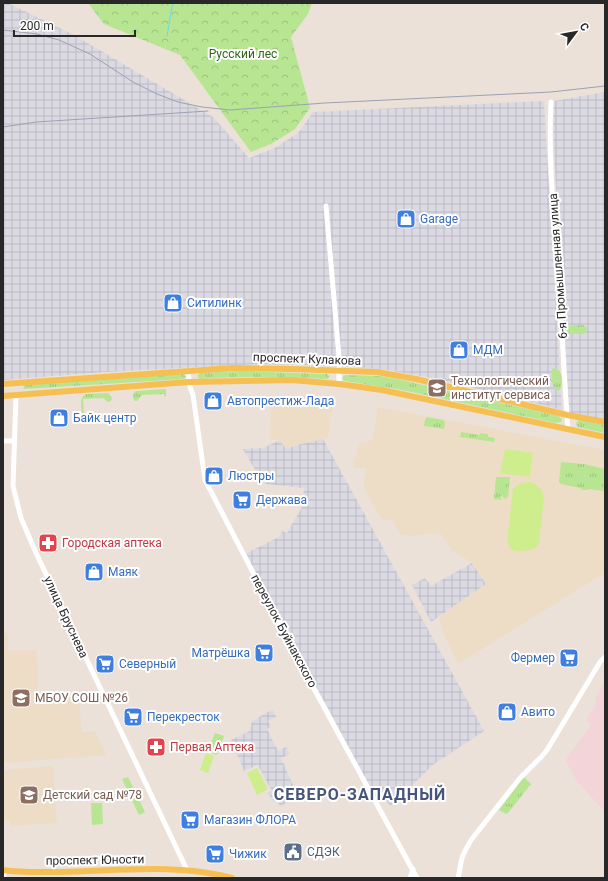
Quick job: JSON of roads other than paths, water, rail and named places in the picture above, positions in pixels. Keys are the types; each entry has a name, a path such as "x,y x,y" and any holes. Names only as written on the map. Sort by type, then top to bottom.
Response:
{"main road":[{"name":"проспект Кулакова","path":"3,384 251,368 377,372 416,379 567,415 605,422"},
{"name":"проспект Кулакова","path":"3,396 189,382 274,380 339,384 387,391 605,437"},
{"path":"16,383 16,395"},
{"name":"проспект Юности","path":"4,870 40,872 187,870 207,872 232,878"}],"street":[{"name":"6-я Промышленная улица","path":"551,102 550,130 552,182 568,429"},
{"path":"326,206 340,371 339,384"},
{"name":"переулок Буйнакского","path":"188,371 189,382 193,395 205,480 300,663 417,878"},
{"name":"улица Бруснева","path":"16,395 13,486 22,520 36,553 187,870"},
{"path":"3,441 14,441"},
{"path":"458,878 462,858 471,840 520,778 548,750 600,662 605,657"},
{"path":"410,878 412,869"},
{"name":"проспект Юности","path":"4,870 4,878"}],"waterway":[{"path":"167,36 174,3"}],"railway":[{"path":"3,30 37,34 59,40 90,54 133,82 157,94 178,102 202,107 230,110 325,103 551,92 605,86"},
{"path":"3,127 36,122 208,111"}],"place":[{"name":"Garage","path":"406,219"},
{"name":"Ситилинк","path":"173,303"},
{"name":"МДМ","path":"459,350"},
{"name":"Технологический институт сервиса","path":"437,388"},
{"name":"Автопрестиж-Лада","path":"213,401"},
{"name":"Байк центр","path":"59,418"},
{"name":"Люстры","path":"214,476"},
{"name":"Держава","path":"242,500"},
{"name":"Городская аптека","path":"48,543"},
{"name":"Маяк","path":"94,572"},
{"name":"Матрёшка","path":"264,653"},
{"name":"Фермер","path":"569,658"},
{"name":"Северный","path":"105,664"},
{"name":"МБОУ СОШ №26","path":"21,698"},
{"name":"Авито","path":"507,712"},
{"name":"Перекресток","path":"133,717"},
{"name":"Первая Аптека","path":"156,747"},
{"name":"Детский сад №78","path":"29,795"},
{"name":"Магазин ФЛОРА","path":"190,820"},
{"name":"СДЭК","path":"293,852"},
{"name":"Чижик","path":"215,854"}],"district":[{"name":"СЕВЕРО-ЗАПАДНЫЙ","path":"360,794"}],"park label":[{"name":"Русский лес","path":"243,54"}]}
